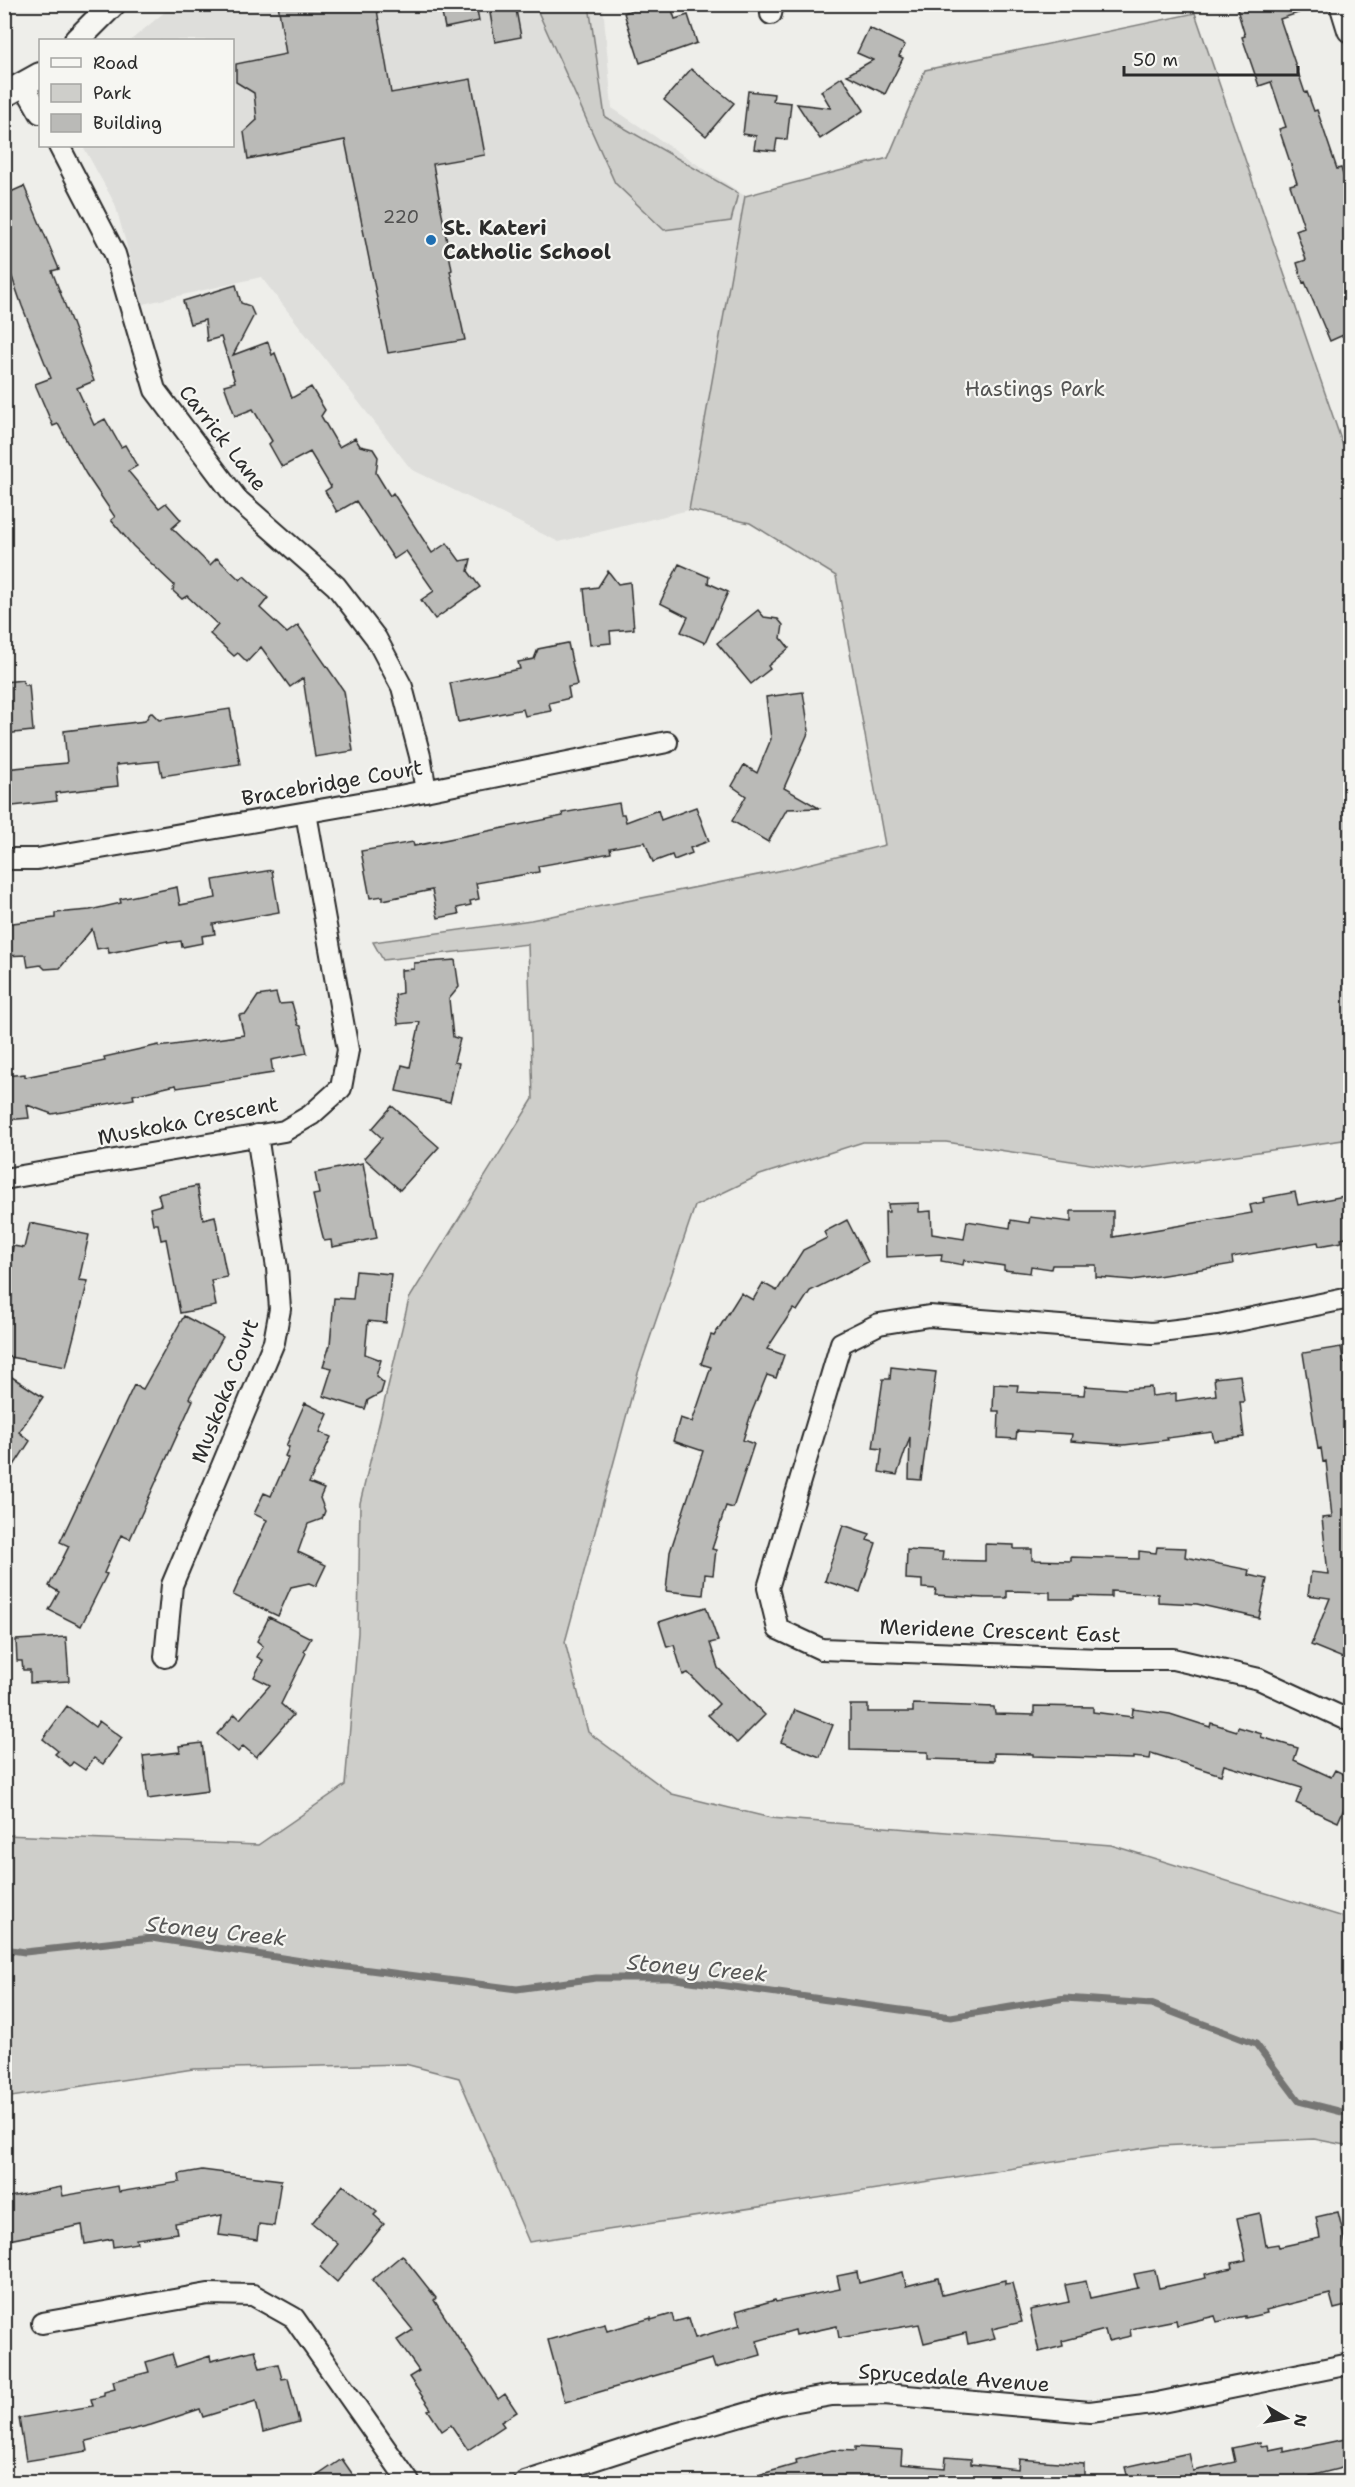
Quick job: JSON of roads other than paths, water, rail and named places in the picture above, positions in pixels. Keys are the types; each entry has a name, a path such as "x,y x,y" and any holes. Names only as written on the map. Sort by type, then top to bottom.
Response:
{"street":[{"path":"78,39 113,4"},
{"path":"1342,4 1350,30"},
{"path":"23,85 39,111"},
{"name":"Carrick Lane","path":"60,147 115,254 155,390 237,499 336,586 376,638 402,687 420,756 426,791"},
{"name":"Bracebridge Court","path":"4,859 37,859 306,813 666,742"},
{"name":"Muskoka Crescent","path":"4,1179 284,1131 311,1115 341,1088 348,1050 306,813"},
{"name":"Muskoka Court","path":"165,1657 172,1585 264,1368 274,1342 278,1320 280,1308 277,1268 257,1135"},
{"name":"Meridene Crescent East","path":"1350,1298 1218,1325 1152,1333 929,1316 879,1324 841,1343 768,1588 778,1629 821,1649 1101,1659 1173,1659 1259,1679 1350,1722"},
{"path":"42,2323 208,2294 254,2295 294,2318 408,2482"},
{"name":"Sprucedale Avenue","path":"525,2482 658,2439 780,2404 832,2395 884,2394 1090,2412 1152,2404 1350,2364"}],"waterway":[{"name":"Stoney Creek","path":"4,1949 25,1952 152,1938 308,1962 517,1989 596,1978 669,1978 951,2017 1065,1998 1151,2004 1256,2044 1299,2101 1350,2114"}],"place":[{"name":"St. Kateri Catholic School","path":"431,240"}],"park label":[{"name":"Hastings Park","path":"1035,389"}]}
